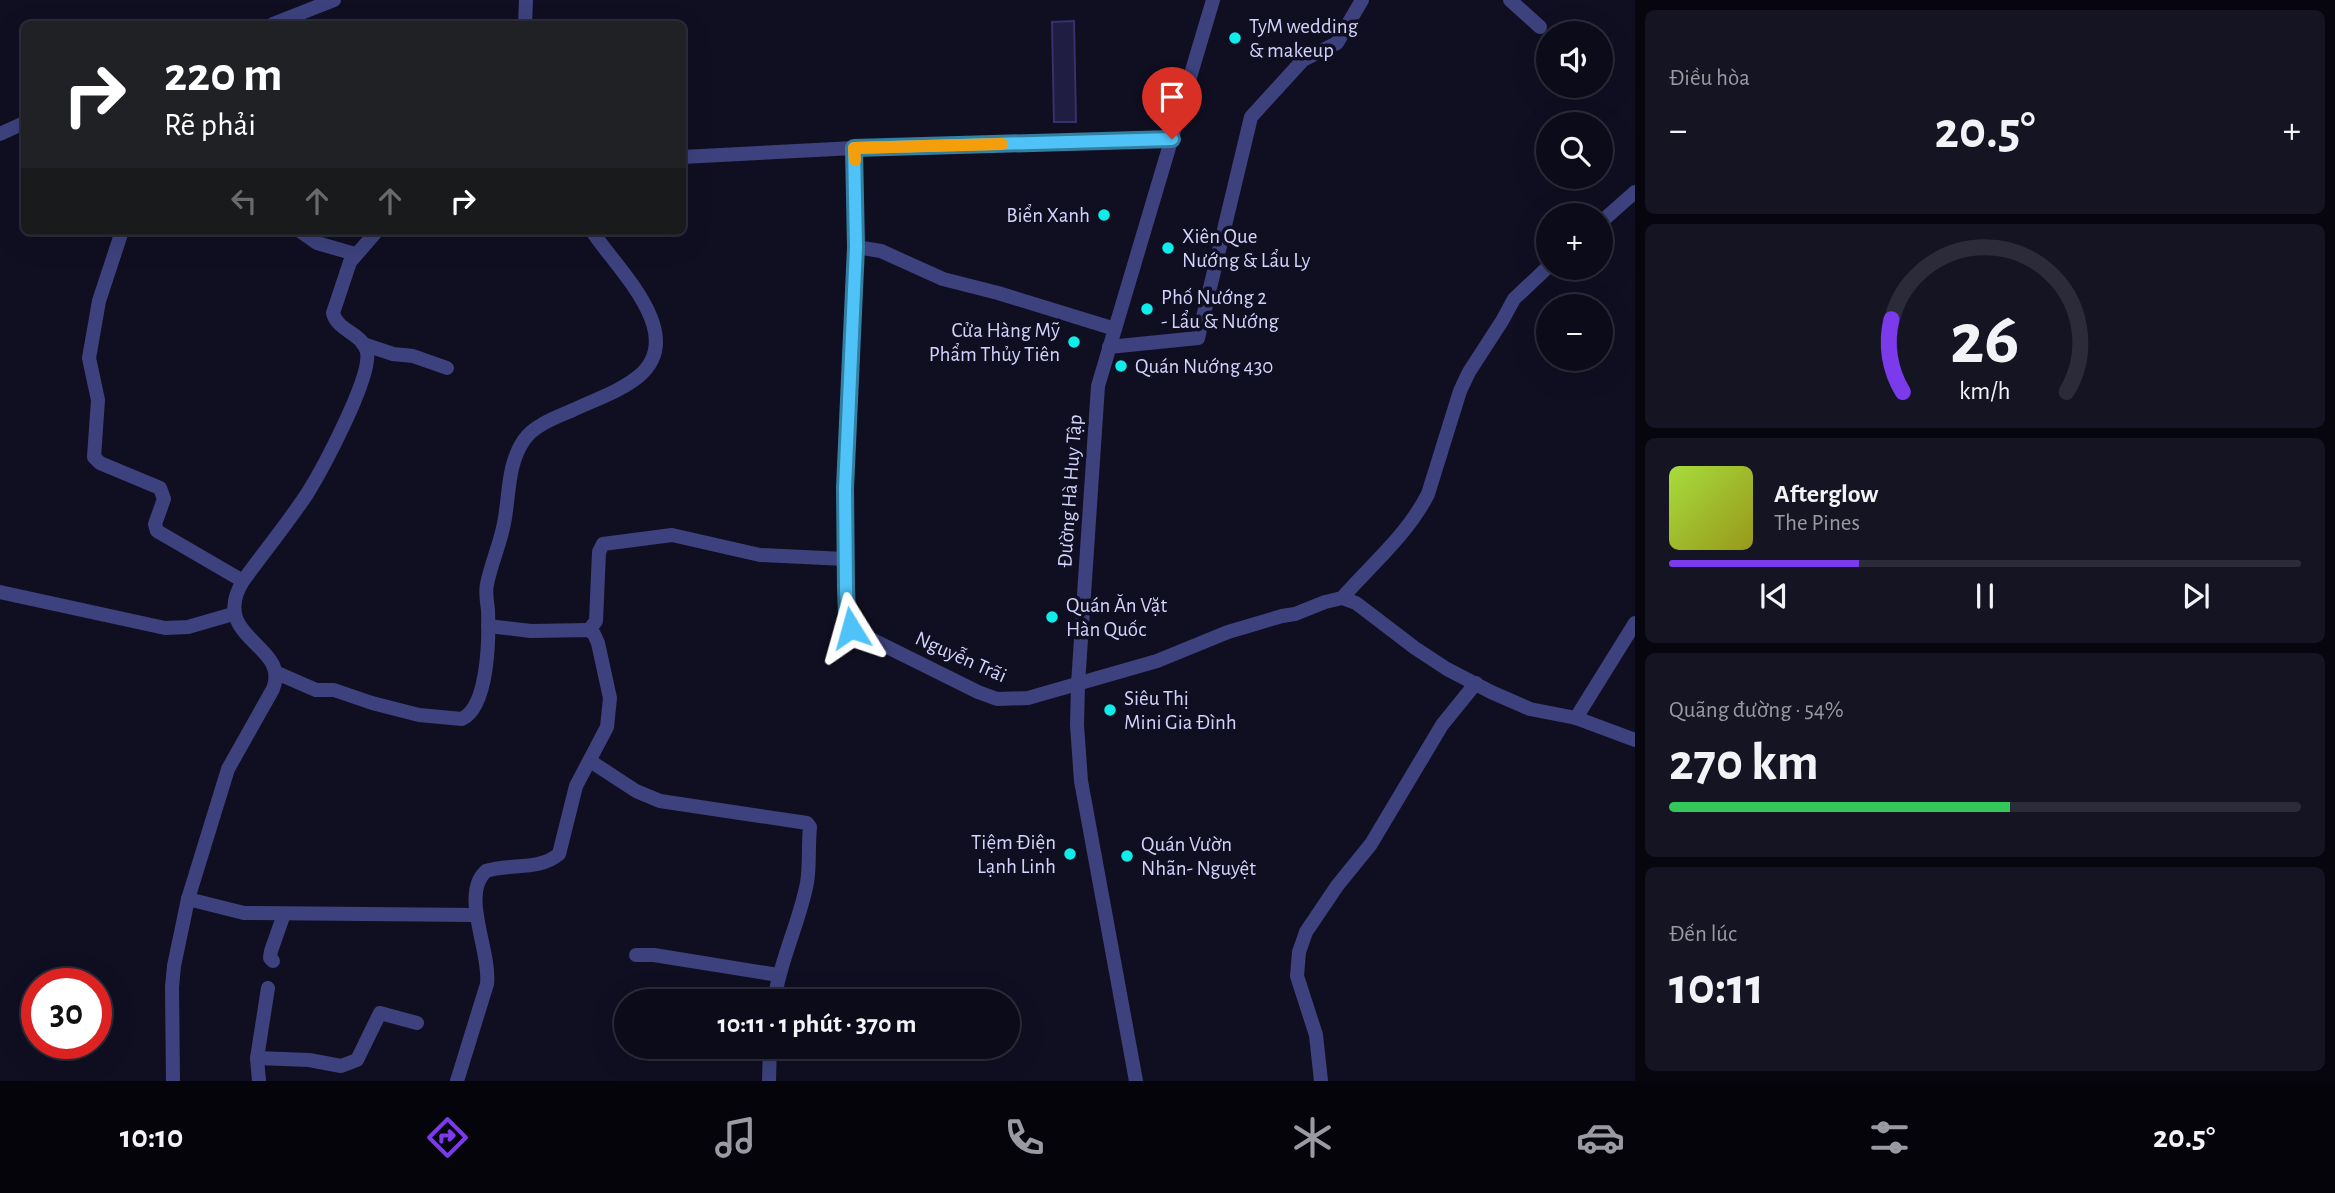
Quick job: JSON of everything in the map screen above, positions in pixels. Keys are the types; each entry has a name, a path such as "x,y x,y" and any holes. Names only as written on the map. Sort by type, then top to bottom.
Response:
{"street":[{"path":"306,18 334,0"},
{"path":"525,21 526,0"},
{"name":"Đường Hà Huy Tập","path":"1136,1081 1082,781 1077,725 1098,386 1213,0"},
{"path":"1109,347 1198,338 1251,117 1303,60 1336,43 1362,0"},
{"path":"1510,0 1536,23"},
{"path":"0,134 21,124"},
{"path":"686,157 854,148 1172,139"},
{"name":"Nguyễn Trãi","path":"854,148 856,247 846,465 845,559 847,614 851,628 978,692 997,699 1028,698 1157,661 1254,623 1296,614 1342,598"},
{"path":"1613,211 1635,191"},
{"path":"121,235 99,301 97,325 90,351 89,364 97,400 94,457 100,463 160,488 164,499 155,524 157,531 243,581"},
{"path":"306,235 317,243 355,254"},
{"path":"373,235 355,254 345,271 334,313 338,323 363,344 393,355 413,356 447,368"},
{"path":"363,344 367,353 366,369 345,420 307,494 243,581 235,596 233,614 277,673 316,690 334,690 411,713 462,719 473,710 485,670 488,626 486,584 504,525 513,465 523,442 529,434 549,421 637,378 650,365 654,355 656,343 644,303 628,277 595,235"},
{"path":"856,247 881,251 943,279 1115,329"},
{"path":"1536,278 1514,299 1469,372 1460,391 1422,507 1342,598 1356,603 1447,669 1491,692 1520,705 1552,715 1576,718 1635,740"},
{"path":"488,626 531,631 589,629 596,621 599,552 603,544 672,535 760,555 845,559"},
{"path":"0,592 165,628 188,627 233,614"},
{"path":"1576,718 1635,622"},
{"path":"457,1081 487,984 482,934 476,915 477,884 486,871 541,864 551,861 559,854 576,786 607,727 610,698 598,643 589,629"},
{"path":"173,1081 173,976 188,899 228,769 273,689 277,673"},
{"path":"1321,1081 1316,1035 1297,976 1299,952 1306,933 1337,886 1371,844 1442,725 1476,683"},
{"path":"590,761 636,791 660,801 807,823 810,827 807,880 776,989"},
{"path":"188,899 244,914 476,915"},
{"path":"273,961 270,958 271,951 284,914"},
{"path":"636,955 654,955 778,975"},
{"path":"260,1081 257,1058 268,988"},
{"path":"257,1058 309,1060 341,1066 357,1060 380,1013 417,1023"},
{"path":"769,1081 770,1059"}],"building":[{"path":"1074,21 1076,122 1054,122 1052,22"}],"slow traffic":[{"path":"855,160 854,148 1002,144"}],"place":[{"name":"TyM wedding & makeup","path":"1235,38"},
{"name":"Biển Xanh","path":"1104,215"},
{"name":"Xiên Que Nướng & Lẩu Ly","path":"1168,248"},
{"name":"Phố Nướng 2 - Lẩu & Nướng","path":"1147,309"},
{"name":"Cửa Hàng Mỹ Phẩm Thủy Tiên","path":"1074,342"},
{"name":"Quán Nướng 430","path":"1121,366"},
{"name":"Quán Ăn Vặt Hàn Quốc","path":"1052,617"},
{"name":"Siêu Thị Mini Gia Đình","path":"1110,710"},
{"name":"Tiệm Điện Lạnh Linh","path":"1070,854"},
{"name":"Quán Vườn Nhãn- Nguyệt","path":"1127,856"}],"route":[{"path":"851,628 847,614 845,488 856,247 854,148 1172,139"}]}
